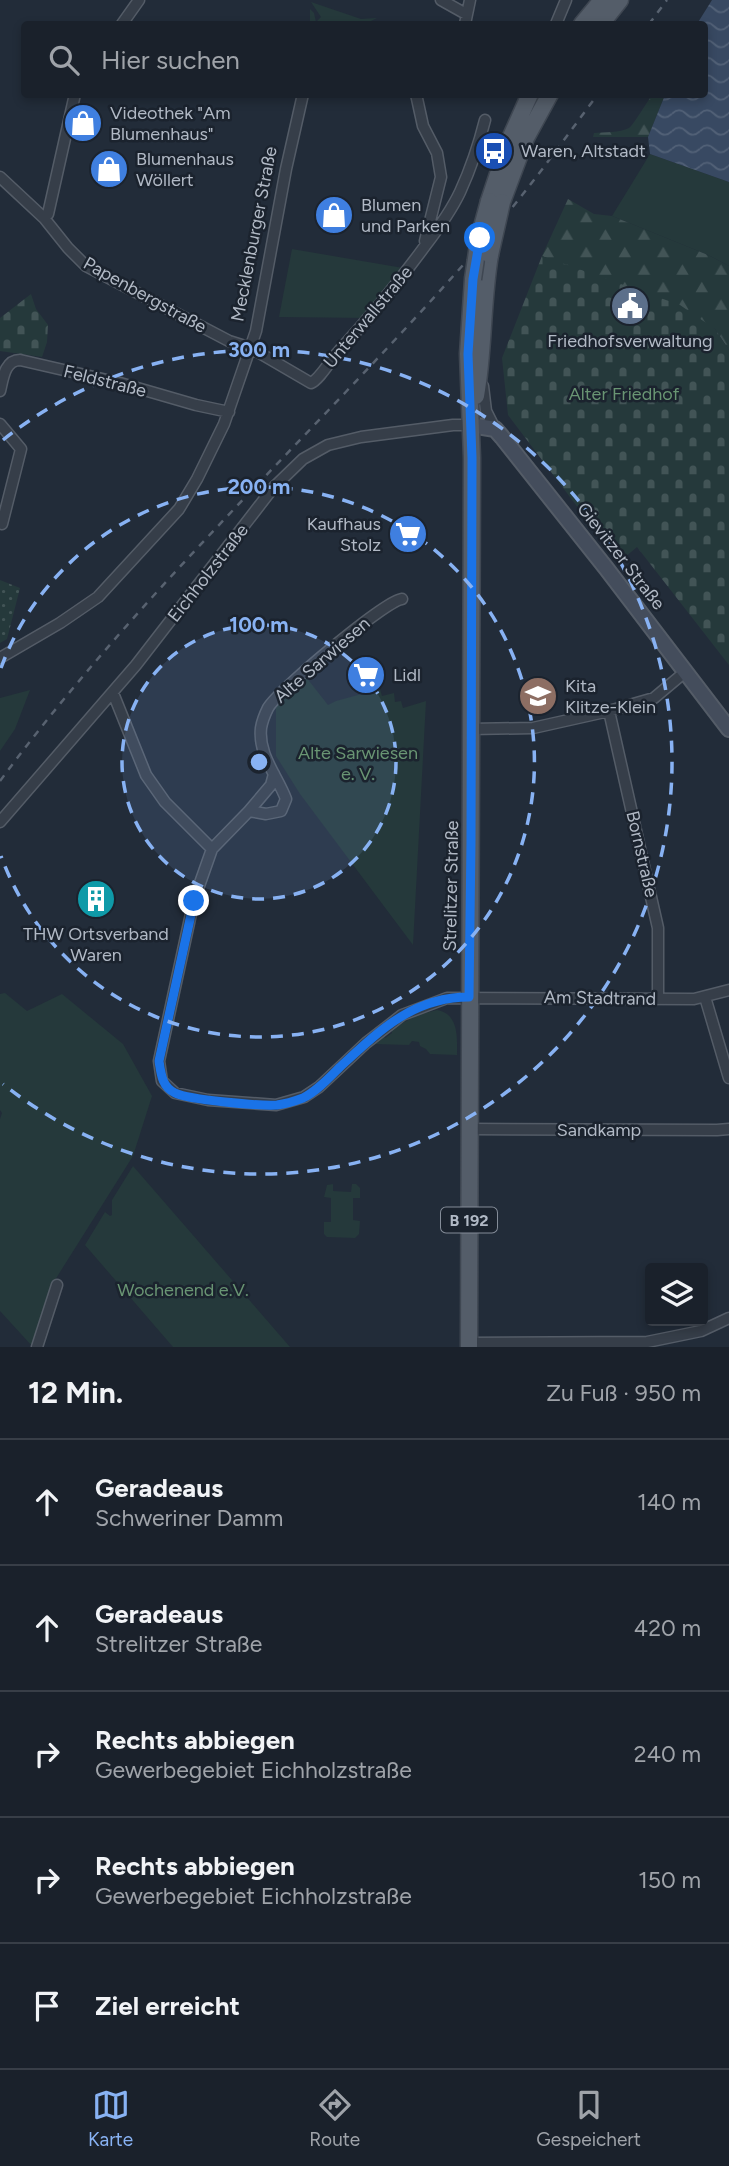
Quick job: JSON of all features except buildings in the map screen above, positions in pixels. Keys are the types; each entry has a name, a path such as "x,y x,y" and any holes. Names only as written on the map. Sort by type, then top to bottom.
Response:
{"main road":[{"path":"584,21 602,0"},
{"path":"603,21 620,0"},
{"name":"B 192","path":"471,425 468,354 473,279 480,238 509,141 534,98"},
{"name":"B 192","path":"471,425 481,368 486,276 499,214 513,168 526,138 535,98"},
{"path":"471,425 495,429"},
{"name":"Strelitzer Straße","path":"469,1345 471,425"},
{"name":"Gievitzer Straße","path":"495,429 539,481 729,729"}],"street":[{"path":"124,21 139,0"},
{"path":"442,1 465,19 470,0"},
{"path":"557,21 566,0"},
{"path":"44,218 48,214 74,98"},
{"name":"Mecklenburger Straße","path":"0,658 98,597 179,509 212,452 229,412 256,331 302,98"},
{"name":"Unterwallstraße","path":"417,98 423,126 437,153 441,177 423,248"},
{"name":"Unterwallstraße","path":"311,383 317,380 328,362 369,318 443,222 460,192 477,151 485,120"},
{"name":"Papenbergstraße","path":"0,177 44,218 86,266 229,341 251,348 311,383"},
{"name":"Feldstraße","path":"0,391 9,365 20,360 229,412"},
{"path":"481,368 486,411 495,429"},
{"path":"0,424 22,449 2,524"},
{"name":"Eichholzstraße","path":"0,822 113,694 273,488 303,459 328,445 361,437 471,425"},
{"name":"Alte Sarwiesen","path":"249,811 266,814 281,810 286,799 260,741 261,725 268,707 286,686 376,613 395,600 402,599"},
{"path":"471,729 533,728 609,711 654,698 685,672"},
{"path":"113,694 146,775 164,802 212,849 271,785 274,774"},
{"name":"Bornstraße","path":"609,711 658,928 658,999"},
{"name":"Am Stadtrand","path":"212,849 194,901 159,1061 162,1081 175,1093 200,1099 276,1105 304,1097 319,1087 386,1026 402,1015 447,998 705,998 729,990"},
{"path":"705,998 729,1078"},
{"name":"Sandkamp","path":"470,1129 729,1129"},
{"path":"37,1347 57,1285"},
{"path":"469,1345 647,1342 701,1331 727,1322"}],"green space":[{"path":"311,2 361,19 377,18 371,21 317,21 321,17"},
{"path":"310,9 316,21 310,21"},
{"path":"650,98 664,98 648,137 593,137 594,133 625,130"},
{"path":"650,154 729,182 729,266 612,216"},
{"path":"568,199 594,214 612,216 729,266 729,350 715,329 542,256"},
{"path":"292,249 409,269 369,318 279,317"},
{"name":"Alter Friedhof","path":"542,256 680,305 715,329 729,350 729,665 637,547 619,562 508,415 502,358"},
{"path":"31,294 36,309 48,325 47,342 42,357 0,351 0,318"},
{"path":"0,580 20,588 7,639 0,643"},
{"name":"Alte Sarwiesen e. V.","path":"306,677 328,705 380,689 382,696 394,693 395,702 401,701 403,708 426,701 413,945 300,794 276,756 276,706"},
{"path":"30,690 15,729 0,751 0,698"},
{"path":"5,993 27,1011 62,994 123,1044 152,1096 133,1156 50,1288 32,1346 0,1311 0,994"},
{"path":"437,1010 444,1012 453,1021 457,1055 430,1054 419,1042 412,1041 409,1045 374,1044 383,1036 385,1038 392,1033 392,1029 417,1015"},
{"name":"Wochenend e.V.","path":"133,1166 290,1347 173,1347 85,1245 105,1212 112,1215 112,1200"},
{"path":"333,1184 333,1191 351,1192 352,1184 360,1188 360,1198 353,1198 353,1220 360,1221 359,1234 355,1238 327,1237 324,1234 324,1222 331,1222 331,1198 324,1197 327,1185"}],"water":[{"path":"712,0 729,0 729,182 650,154 648,137 664,98 708,98 708,21 699,21"}],"railway":[{"path":"651,21 667,0"},
{"path":"0,781 56,708 116,638 430,302 491,233 595,98"}],"place":[{"name":"Videothek \"Am Blumenhaus\"","path":"83,123"},
{"name":"Waren, Altstadt","path":"494,151"},
{"name":"Blumenhaus Wöllert","path":"109,169"},
{"name":"Blumen und Parken","path":"334,215"},
{"name":"Friedhofsverwaltung","path":"630,306"},
{"name":"Kaufhaus Stolz","path":"408,534"},
{"name":"Lidl","path":"366,675"},
{"name":"Kita Klitze-Klein","path":"538,696"},
{"name":"THW Ortsverband Waren","path":"96,899"}],"route":[{"path":"194,901 159,1061 162,1081 175,1093 208,1100 276,1105 304,1097 402,1015 447,998 469,997 472,458 468,333 480,238"}]}
